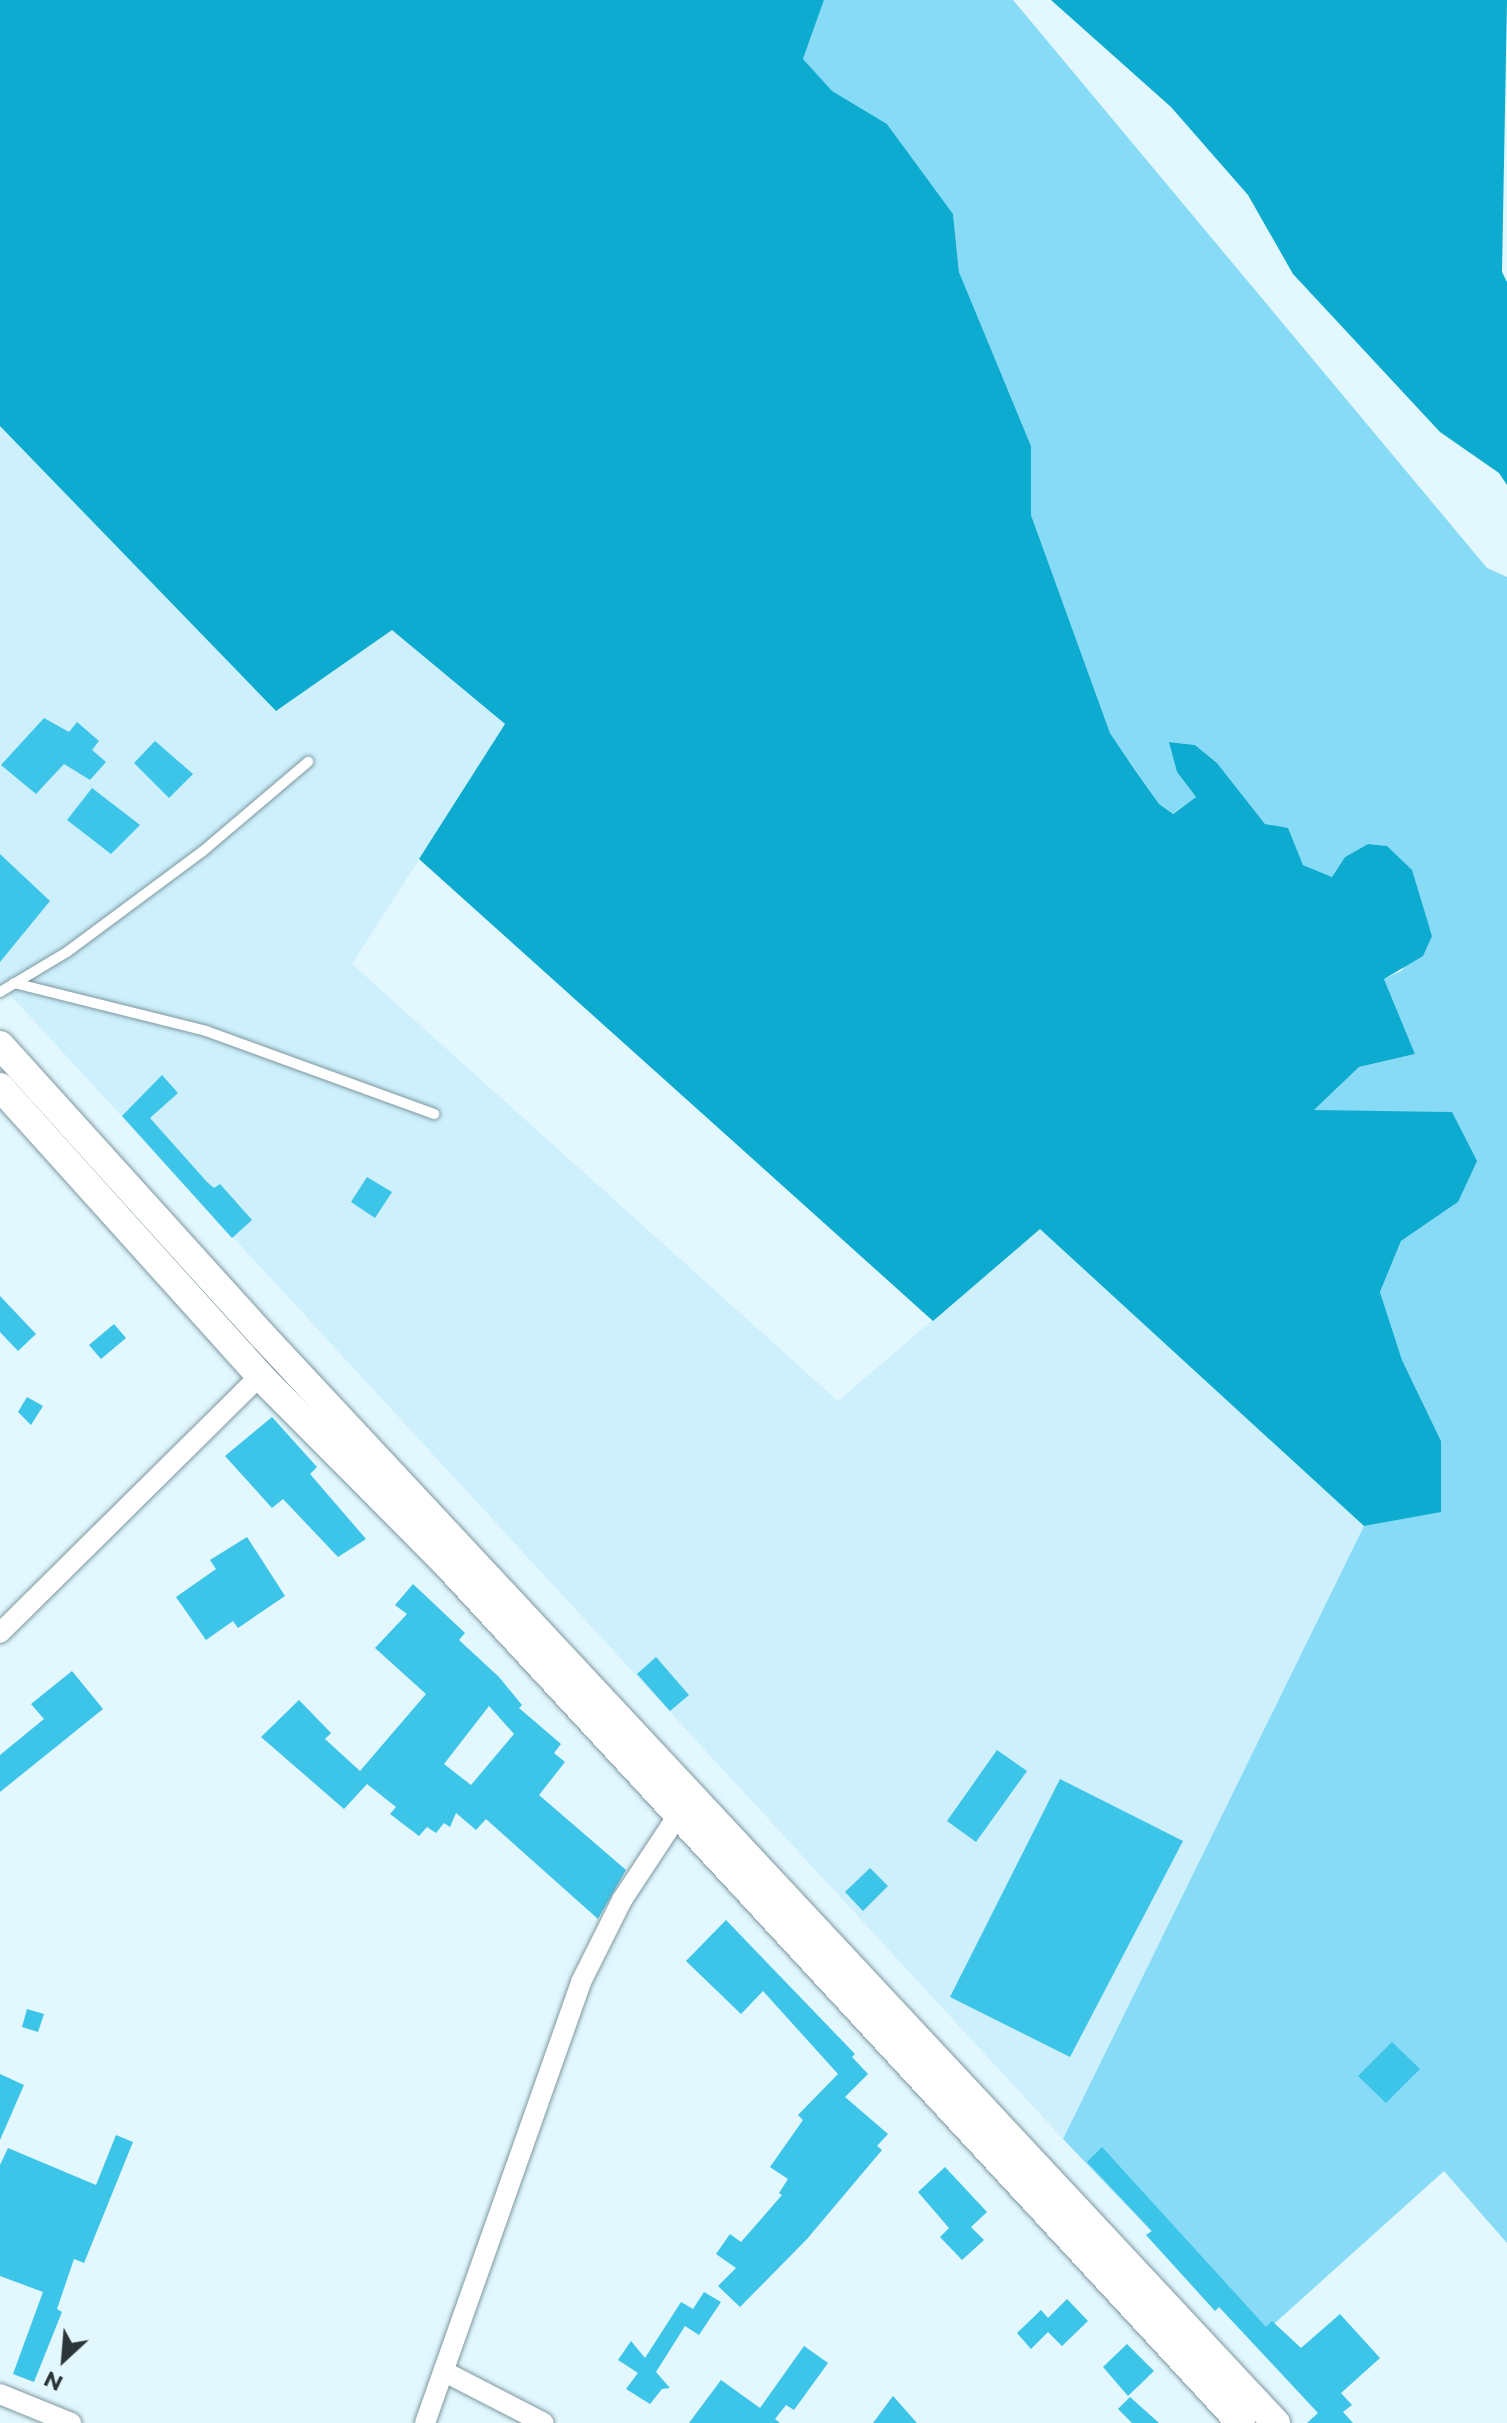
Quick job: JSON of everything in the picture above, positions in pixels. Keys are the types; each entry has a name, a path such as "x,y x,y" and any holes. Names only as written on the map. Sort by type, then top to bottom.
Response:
{"main road":[{"path":"0,1045 1241,2423"},
{"path":"0,1087 260,1376 685,1805 1276,2423"}],"street":[{"path":"0,1633 260,1376"},
{"path":"425,2423 445,2372 504,2188 581,1982 622,1900 685,1805"},
{"path":"445,2372 544,2423"},
{"path":"0,2394 71,2423"}],"lane":[{"path":"0,992 67,952 203,851 308,762"},
{"path":"14,983 206,1031 434,1114"}],"shaded area":[{"path":"0,0 824,0 803,59 832,91 887,124 953,214 959,272 1031,446 1031,515 1110,733 1135,770 1159,804 1173,814 1196,797 1177,772 1169,742 1195,745 1217,763 1265,824 1288,828 1303,865 1332,877 1345,857 1368,844 1387,846 1412,870 1432,936 1423,956 1384,979 1415,1054 1359,1067 1314,1110 1452,1112 1477,1161 1458,1202 1401,1241 1380,1292 1402,1360 1441,1441 1441,1512 1364,1526 1040,1229 933,1321 419,859 505,724 392,630 276,711 0,426"},
{"path":"824,0 1013,0 1487,568 1507,577 1507,2243 1444,2171 1256,2340 1063,2139 1364,1526 1441,1511 1441,1441 1402,1360 1380,1292 1401,1241 1458,1202 1452,1112 1313,1111 1359,1067 1415,1054 1384,979 1401,971 1432,935 1422,907 1387,846 1368,844 1345,857 1332,877 1303,865 1288,829 1265,824 1217,763 1195,745 1170,742 1177,772 1196,797 1172,814 1159,804 1110,733 1031,515 1031,446 959,272 953,214 887,124 831,91 803,59"},
{"path":"1051,0 1507,0 1502,272 1507,282 1507,485 1499,473 1440,432 1293,274 1248,195 1171,107"},
{"path":"0,426 276,710 392,630 505,725 352,964 838,1401 1040,1228 1364,1526 1063,2139 0,984"}],"building":[{"path":"44,718 69,732 77,722 99,741 92,750 106,762 90,780 64,764 36,794 1,765"},
{"path":"155,741 193,774 169,798 134,763"},
{"path":"92,788 140,825 111,854 67,820"},
{"path":"0,854 50,901 0,962"},
{"path":"162,1075 178,1093 150,1118 207,1182 214,1188 220,1184 252,1220 232,1238 122,1116"},
{"path":"367,1177 392,1192 375,1218 351,1202"},
{"path":"0,1296 36,1334 18,1351 0,1332"},
{"path":"114,1324 126,1338 101,1359 89,1345"},
{"path":"27,1397 43,1406 31,1425 18,1412"},
{"path":"272,1417 317,1467 310,1474 366,1539 338,1557 283,1499 272,1508 225,1456"},
{"path":"247,1537 285,1596 238,1628 233,1621 206,1640 176,1597 216,1569 210,1560"},
{"path":"413,1584 465,1633 459,1640 499,1677 522,1705 519,1708 561,1744 554,1753 565,1762 539,1795 626,1870 598,1919 486,1819 476,1830 456,1813 450,1827 444,1823 436,1833 427,1827 419,1836 390,1814 396,1807 367,1784 344,1809 261,1737 299,1700 331,1733 325,1739 360,1771 426,1694 375,1648 407,1614 395,1605","holes":["489,1706 514,1734 471,1785 444,1764"]},
{"path":"656,1657 689,1695 670,1711 637,1674"},
{"path":"72,1671 103,1709 0,1792 0,1755 44,1719 31,1704"},
{"path":"997,1750 1027,1771 976,1842 947,1821"},
{"path":"1060,1779 1183,1841 1070,2057 950,1997"},
{"path":"870,1868 888,1886 863,1911 845,1892"},
{"path":"726,1920 855,2054 852,2057 868,2074 845,2097 888,2134 877,2146 882,2150 807,2239 740,2307 718,2286 736,2268 716,2254 730,2234 741,2242 782,2195 779,2193 788,2179 770,2167 803,2120 798,2115 838,2074 763,1991 741,2014 686,1961"},
{"path":"27,2009 44,2014 38,2032 22,2027"},
{"path":"1392,2042 1420,2069 1386,2103 1358,2076"},
{"path":"0,2074 24,2085 0,2140"},
{"path":"116,2135 133,2142 84,2263 74,2259 57,2309 62,2312 34,2382 13,2374 43,2292 0,2276 0,2165 8,2148 96,2185"},
{"path":"1102,2147 1266,2327 1272,2321 1301,2348 1340,2314 1380,2358 1341,2393 1352,2405 1343,2412 1353,2423 1307,2423 1318,2413 1219,2307 1215,2311 1146,2235 1152,2231 1087,2162"},
{"path":"945,2167 987,2212 971,2227 984,2240 962,2260 940,2237 949,2228 918,2192"},
{"path":"704,2292 721,2302 699,2335 685,2326 656,2372 670,2388 662,2389 650,2404 626,2389 638,2373 618,2360 631,2341 645,2358 681,2302 693,2309"},
{"path":"1067,2299 1088,2321 1062,2346 1048,2332 1031,2349 1017,2333 1041,2310 1048,2318"},
{"path":"1127,2344 1154,2371 1128,2396 1103,2367"},
{"path":"804,2346 828,2363 794,2410 786,2405 775,2419 780,2423 689,2423 721,2380 760,2408"},
{"path":"893,2396 917,2423 873,2423"},
{"path":"1130,2397 1159,2423 1132,2423 1118,2409"}]}
